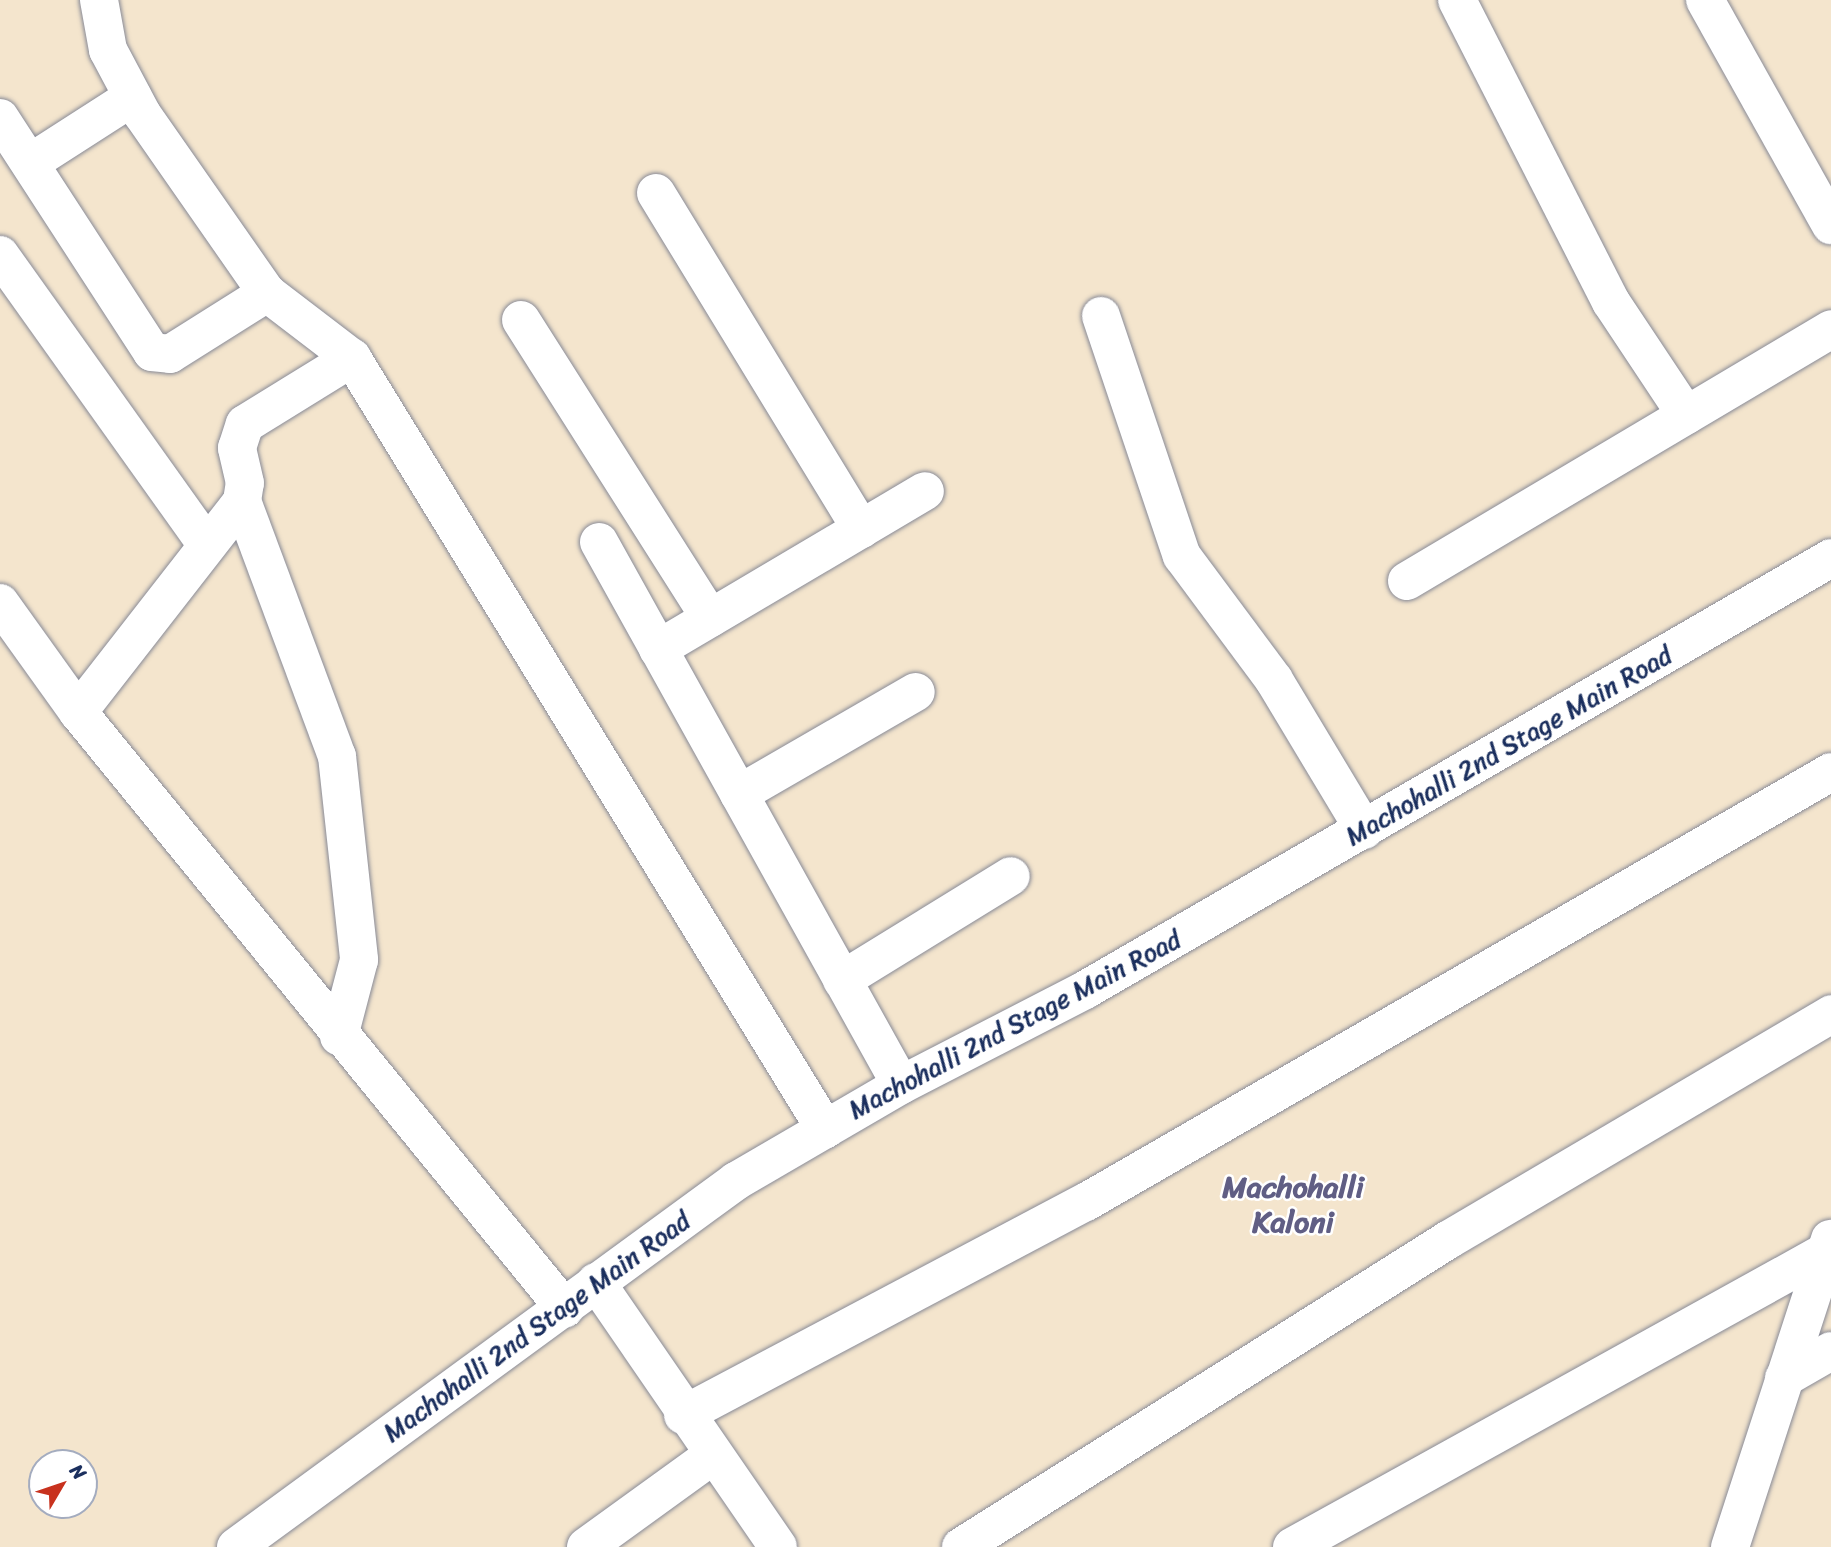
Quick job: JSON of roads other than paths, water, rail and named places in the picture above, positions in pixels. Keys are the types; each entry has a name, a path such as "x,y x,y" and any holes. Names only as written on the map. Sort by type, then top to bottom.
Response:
{"street":[{"path":"99,0 108,50 133,97 267,293 352,358 825,1129"},
{"path":"1457,0 1611,302 1686,415"},
{"path":"1705,0 1831,225"},
{"path":"30,163 133,97"},
{"path":"0,118 152,352 170,355 267,293"},
{"path":"656,193 861,529"},
{"path":"0,255 208,545"},
{"path":"1101,316 1182,556 1274,680 1364,830"},
{"path":"521,320 710,618"},
{"path":"1407,580 1831,329"},
{"path":"78,712 242,502 245,483 237,448 245,424 352,358"},
{"path":"658,649 925,491"},
{"path":"242,502 337,755 359,960 339,1035"},
{"path":"599,542 901,1085"},
{"name":"Machohalli 2nd Stage Main Road","path":"236,1547 565,1309 596,1282 736,1181 901,1085 1085,990 1831,558"},
{"path":"0,603 78,712 565,1309"},
{"path":"739,794 916,692"},
{"path":"683,1415 1086,1202 1831,772"},
{"path":"842,981 1011,876"},
{"path":"961,1547 1448,1240 1831,1014"},
{"path":"1730,1547 1829,1244"},
{"path":"1292,1547 1829,1244"},
{"path":"596,1282 683,1415 778,1547"},
{"path":"1784,1378 1828,1357"},
{"path":"586,1547 713,1455"}],"district":[{"name":"Machohalli Kaloni","path":"1293,1204"}]}
